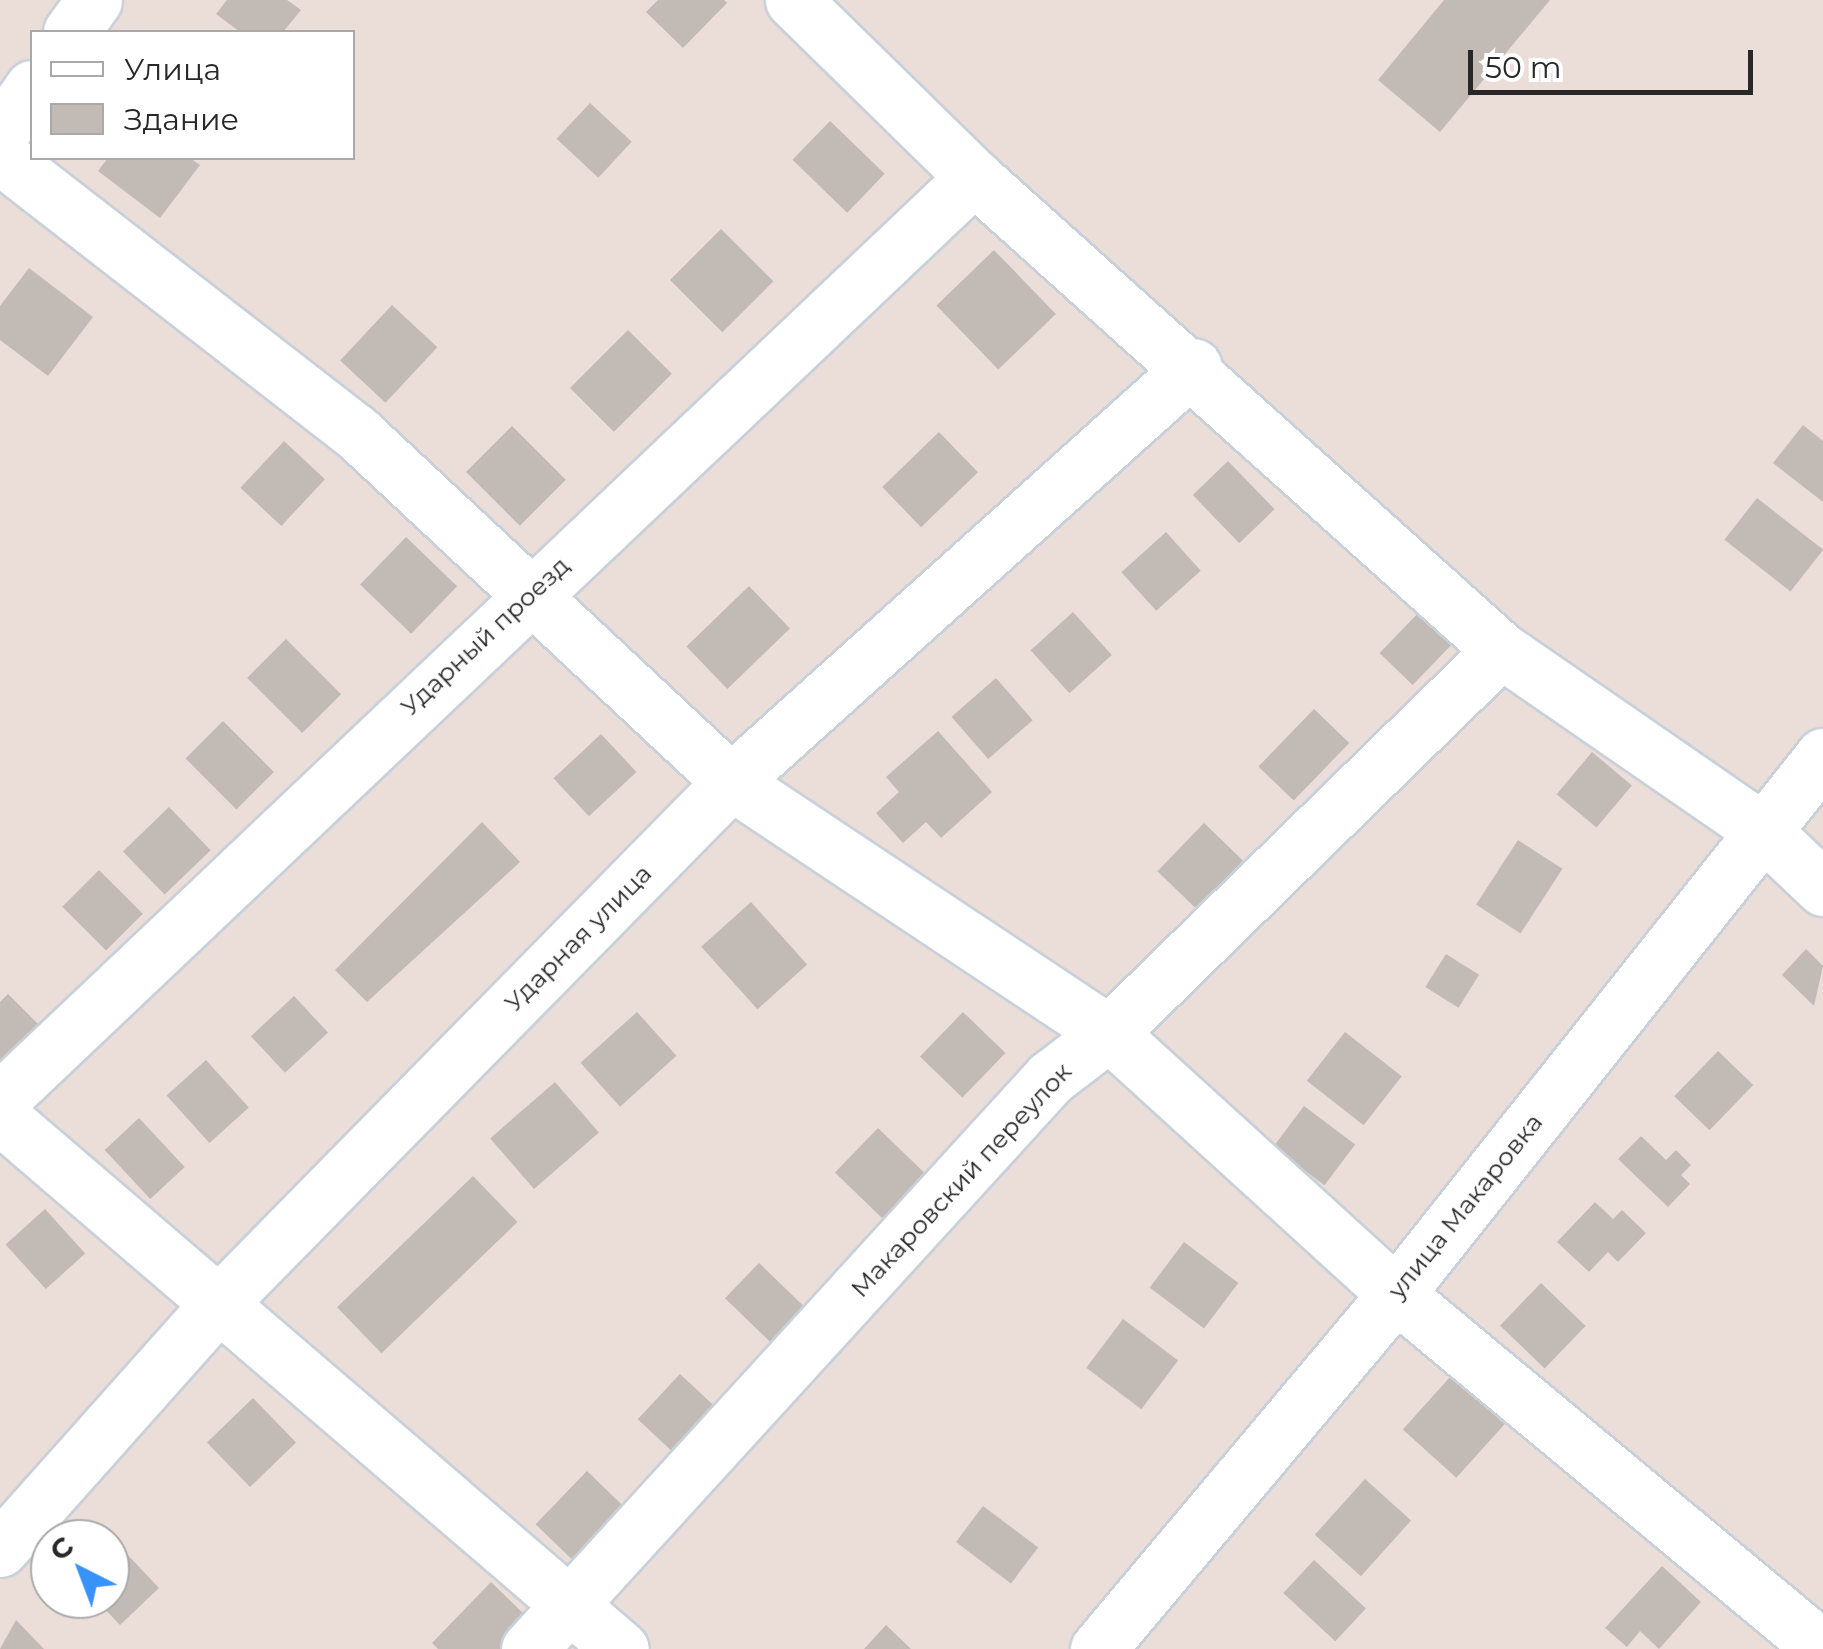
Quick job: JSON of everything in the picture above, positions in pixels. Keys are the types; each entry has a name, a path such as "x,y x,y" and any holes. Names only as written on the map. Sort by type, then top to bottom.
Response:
{"street":[{"path":"72,30 94,0"},
{"path":"792,0 974,177 1194,366 1501,650 1763,832 1823,888"},
{"path":"0,134 30,91"},
{"path":"0,156 356,432 533,592 732,782 1109,1033 1396,1294 1823,1648"},
{"name":"Ударный проезд","path":"0,1100 974,177"},
{"name":"Ударная улица","path":"0,1549 220,1302 732,782 1194,366"},
{"name":"Макаровский переулок","path":"529,1649 1050,1078 1109,1033 1501,650"},
{"name":"улица Макаровка","path":"1098,1649 1396,1294 1823,756"},
{"path":"0,1116 620,1649"}],"building":[{"path":"227,0 287,0 301,10 285,30 237,30 216,14"},
{"path":"658,0 727,3 683,48 646,12"},
{"path":"1444,0 1550,0 1440,132 1378,80"},
{"path":"590,103 632,142 598,178 557,139"},
{"path":"830,121 885,174 847,213 792,160"},
{"path":"106,160 193,160 200,165 160,218 98,171"},
{"path":"721,229 773,281 722,332 670,280"},
{"path":"994,250 1056,314 998,370 936,306"},
{"path":"29,268 93,317 48,376 0,340 0,306"},
{"path":"392,305 437,347 386,403 340,361"},
{"path":"628,330 672,374 614,432 570,388"},
{"path":"1803,425 1823,441 1823,502 1773,463"},
{"path":"512,426 566,480 520,526 466,472"},
{"path":"939,432 978,472 921,527 882,487"},
{"path":"284,441 325,479 281,526 240,488"},
{"path":"1228,461 1275,509 1239,543 1193,495"},
{"path":"1757,498 1823,550 1791,591 1724,540"},
{"path":"1166,532 1201,571 1156,611 1121,572"},
{"path":"406,537 457,586 411,634 360,584"},
{"path":"749,586 790,628 727,689 686,646"},
{"path":"1424,607 1457,639 1413,685 1380,653"},
{"path":"1073,612 1112,655 1069,693 1031,650"},
{"path":"286,639 341,694 302,733 247,678"},
{"path":"996,678 1033,720 988,759 951,717"},
{"path":"1314,709 1349,743 1294,801 1258,767"},
{"path":"223,721 274,772 236,809 186,758"},
{"path":"938,731 992,792 941,838 926,822 903,843 876,813 899,792 886,777"},
{"path":"601,734 636,772 589,816 553,778"},
{"path":"1592,752 1632,785 1596,828 1557,794"},
{"path":"169,807 211,850 165,895 123,851"},
{"path":"482,822 520,862 367,1002 335,970"},
{"path":"1204,823 1243,861 1196,909 1157,871"},
{"path":"1518,840 1562,869 1521,933 1476,905"},
{"path":"99,870 143,914 106,951 62,907"},
{"path":"751,902 807,964 757,1009 701,947"},
{"path":"1806,949 1823,966 1814,1006 1782,975"},
{"path":"1446,954 1479,975 1458,1008 1425,987"},
{"path":"8,994 43,1029 0,1064 0,1002"},
{"path":"294,996 328,1033 285,1073 251,1036"},
{"path":"637,1012 676,1056 620,1107 581,1063"},
{"path":"963,1012 1005,1053 962,1098 920,1057"},
{"path":"1345,1032 1402,1076 1364,1125 1307,1081"},
{"path":"1718,1051 1753,1085 1709,1130 1674,1096"},
{"path":"206,1060 249,1108 209,1143 167,1095"},
{"path":"555,1082 599,1133 534,1189 490,1138"},
{"path":"1304,1106 1355,1145 1324,1185 1273,1147"},
{"path":"139,1118 185,1167 150,1199 105,1150"},
{"path":"878,1128 927,1175 884,1220 835,1173"},
{"path":"1641,1136 1666,1160 1676,1150 1691,1165 1681,1175 1690,1184 1668,1207 1618,1159"},
{"path":"473,1176 517,1222 382,1353 337,1307"},
{"path":"1595,1202 1613,1219 1622,1210 1646,1233 1618,1262 1608,1252 1589,1272 1557,1242"},
{"path":"45,1209 85,1254 46,1289 6,1244"},
{"path":"1184,1242 1238,1283 1204,1328 1150,1288"},
{"path":"759,1263 811,1313 777,1348 725,1298"},
{"path":"1541,1283 1586,1326 1545,1369 1500,1325"},
{"path":"1123,1319 1178,1361 1141,1409 1086,1368"},
{"path":"680,1374 718,1409 676,1455 638,1419"},
{"path":"1451,1376 1505,1424 1456,1478 1403,1430"},
{"path":"253,1398 296,1443 250,1487 207,1442"},
{"path":"587,1471 627,1509 575,1562 536,1524"},
{"path":"1365,1479 1411,1520 1361,1576 1315,1535"},
{"path":"983,1506 1038,1548 1011,1583 956,1542"},
{"path":"130,1557 159,1588 130,1616"},
{"path":"1314,1560 1366,1608 1335,1641 1283,1593"},
{"path":"1662,1566 1701,1602 1659,1649 1640,1631 1627,1647 1605,1628"},
{"path":"491,1582 531,1621 503,1649 438,1649 432,1643"},
{"path":"16,1620 44,1649 0,1649"},
{"path":"886,1625 911,1649 864,1649"}]}
